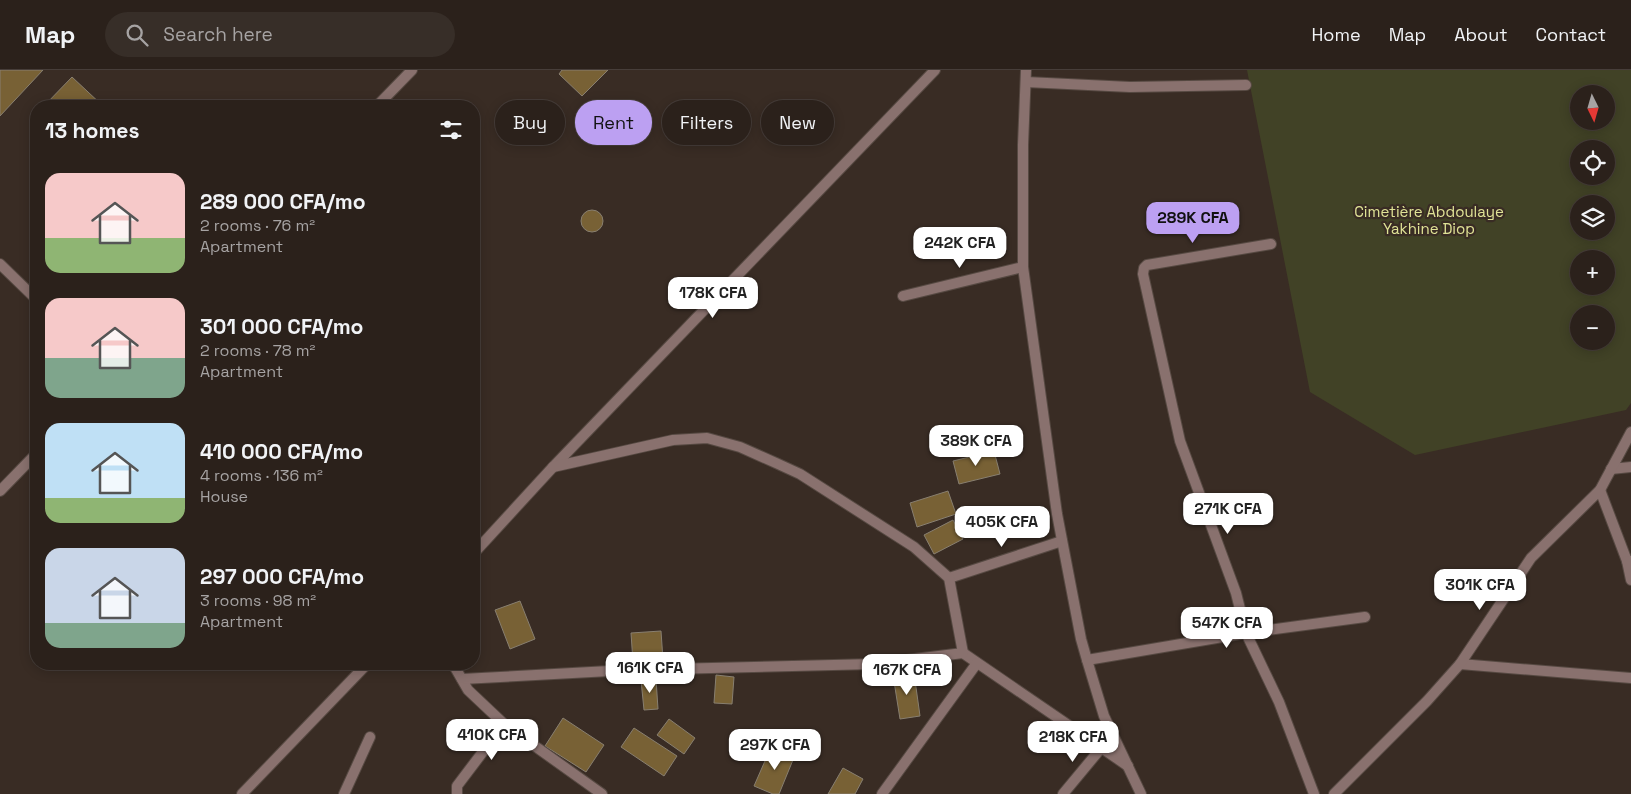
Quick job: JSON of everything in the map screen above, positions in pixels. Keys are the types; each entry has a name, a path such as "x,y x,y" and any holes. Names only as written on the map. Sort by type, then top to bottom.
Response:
{"street":[{"path":"383,100 412,70"},
{"path":"480,546 553,467 935,70"},
{"path":"1026,70 1023,145 1023,267 1062,541 1087,660 1104,716 1141,794"},
{"path":"1026,82 1130,87 1246,85"},
{"path":"1271,244 1147,265 1143,274 1180,440 1236,593 1246,633 1279,702 1314,794"},
{"path":"0,264 30,293"},
{"path":"903,296 1023,267"},
{"path":"1334,794 1427,701 1460,664 1531,558 1600,490 1631,432"},
{"path":"553,467 673,440 707,438 740,447 800,474 914,547 950,578 963,653"},
{"path":"0,491 30,460"},
{"path":"1611,469 1631,467"},
{"path":"1600,490 1629,561 1631,580"},
{"path":"950,578 1062,541"},
{"path":"1087,660 1246,633 1364,617"},
{"path":"462,679 628,670 874,664 963,653 1128,766"},
{"path":"882,794 977,663"},
{"path":"1460,664 1631,678"},
{"path":"242,794 361,670"},
{"path":"457,670 468,690 504,724 602,794"},
{"path":"457,794 455,791 461,780 504,724"},
{"path":"344,794 370,737"},
{"path":"1063,794 1102,748"}],"green space":[{"name":"Cimetière Abdoulaye Yakhine Diop","path":"1247,70 1631,70 1631,403 1626,410 1415,455 1310,392"}],"building":[{"path":"0,70 43,70 0,116"},
{"path":"562,70 608,70 582,96 559,74"},
{"path":"72,77 97,100 50,100"},
{"path":"592,210 600,213 603,221 600,229 592,232 584,229 581,221 584,213"},
{"path":"994,451 1000,474 959,484 953,461"},
{"path":"948,491 956,514 917,527 910,503"},
{"path":"953,520 963,539 934,554 924,535"},
{"path":"520,601 535,639 510,649 495,610"},
{"path":"661,631 663,660 633,662 631,633"},
{"path":"914,673 920,716 900,719 893,675"},
{"path":"716,675 734,677 732,704 714,703"},
{"path":"656,679 658,709 644,710 641,680"},
{"path":"563,718 604,745 586,772 545,746"},
{"path":"669,719 695,738 684,754 657,735"},
{"path":"634,728 677,756 664,776 621,747"},
{"path":"772,745 795,755 779,794 773,794 754,786"},
{"path":"843,768 863,779 855,794 828,794"}]}
